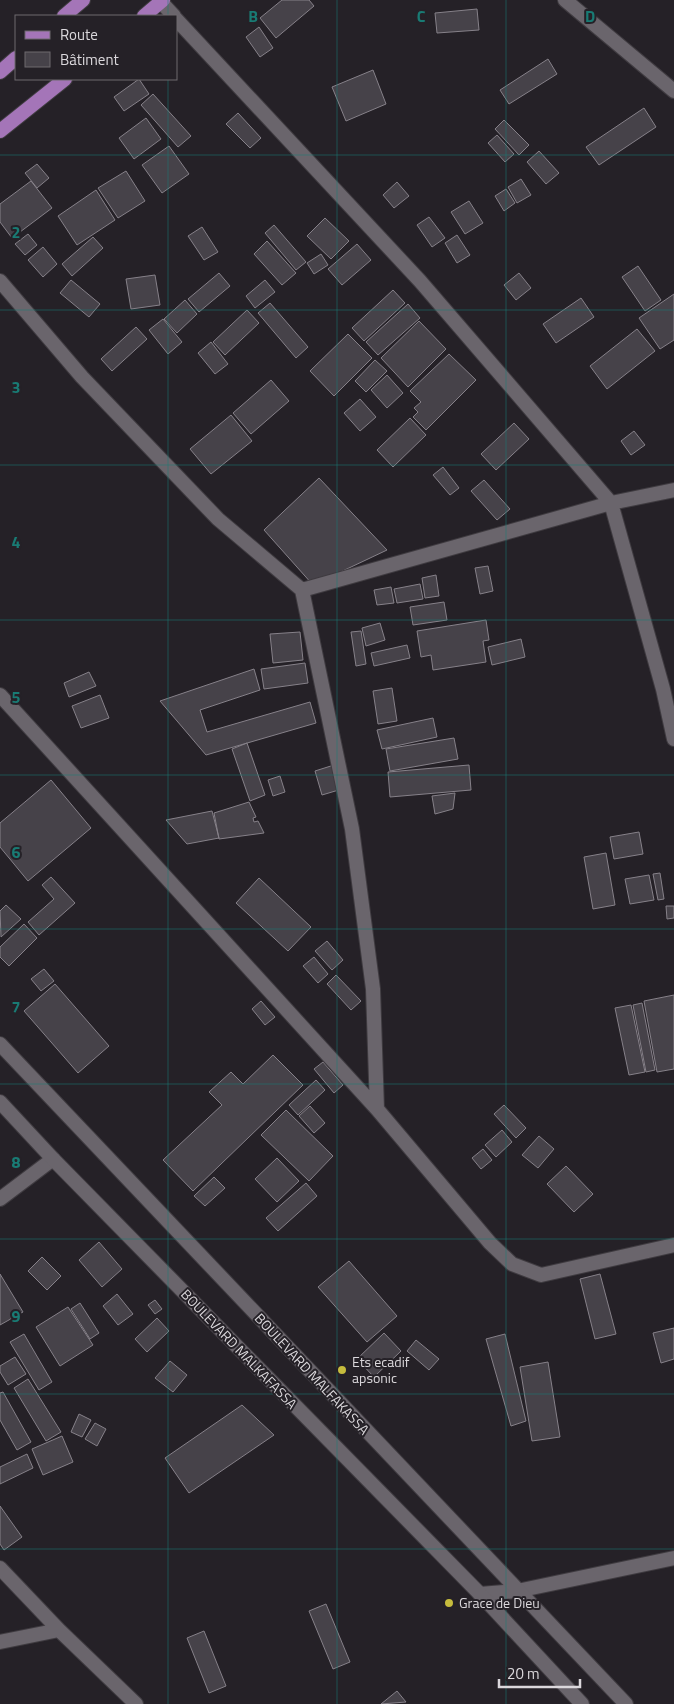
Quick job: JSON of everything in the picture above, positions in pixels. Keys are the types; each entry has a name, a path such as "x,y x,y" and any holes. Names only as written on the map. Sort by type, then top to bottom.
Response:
{"main road":[{"path":"65,15 83,0"},
{"path":"145,15 162,1"},
{"path":"0,72 15,59"},
{"path":"0,131 64,80"}],"street":[{"path":"565,0 674,91"},
{"path":"162,1 173,15"},
{"path":"178,20 420,281 610,503 663,689 674,739"},
{"path":"0,281 82,377 218,519 302,590 352,829 373,989 377,1109"},
{"path":"302,590 610,503 674,490"},
{"path":"0,695 377,1109 490,1243 512,1264 541,1274 674,1245"},
{"name":"BOULEVARD MALFAKASSA","path":"0,1044 626,1704"},
{"name":"BOULEVARD MALKAFASSA","path":"0,1102 53,1159 480,1594"},
{"path":"0,1199 53,1159"},
{"path":"480,1594 517,1591 674,1558"},
{"path":"0,1568 59,1630 136,1704"},
{"path":"480,1594 582,1704"},
{"path":"0,1642 59,1630"}],"building":[{"path":"282,0 309,0 314,6 276,38 260,18"},
{"path":"477,9 479,30 437,33 435,13"},
{"path":"259,27 273,48 260,57 246,37"},
{"path":"548,59 557,74 509,104 500,90"},
{"path":"373,70 386,104 346,121 332,87"},
{"path":"138,80 140,80 149,94 124,111 114,97"},
{"path":"153,94 191,136 178,147 141,105"},
{"path":"644,108 656,127 599,165 586,147"},
{"path":"238,113 261,138 250,148 226,124"},
{"path":"146,118 161,139 134,159 119,138"},
{"path":"504,120 529,145 519,155 495,129"},
{"path":"497,135 514,154 505,162 488,143"},
{"path":"169,146 189,174 162,193 142,165"},
{"path":"539,151 559,173 546,184 527,162"},
{"path":"37,164 49,178 37,188 25,173"},
{"path":"126,171 145,201 118,218 98,188"},
{"path":"521,179 531,195 517,203 508,187"},
{"path":"31,181 52,208 12,238 0,222 0,204"},
{"path":"397,182 409,196 394,208 383,195"},
{"path":"506,189 515,203 504,211 495,196"},
{"path":"96,190 115,220 77,245 58,216"},
{"path":"469,201 483,223 465,234 451,212"},
{"path":"429,217 445,238 432,247 417,225"},
{"path":"325,218 349,241 331,259 307,236"},
{"path":"274,225 306,262 296,270 265,233"},
{"path":"202,227 218,252 204,260 188,236"},
{"path":"28,234 37,245 25,255 15,244"},
{"path":"457,235 470,255 457,263 445,243"},
{"path":"93,237 103,248 72,276 62,264"},
{"path":"267,241 296,273 282,285 254,254"},
{"path":"357,244 371,260 342,285 328,269"},
{"path":"43,247 57,264 43,277 28,260"},
{"path":"321,254 328,265 314,274 307,263"},
{"path":"638,266 661,300 645,311 622,277"},
{"path":"219,273 230,286 199,312 188,299"},
{"path":"519,273 531,288 516,300 504,285"},
{"path":"155,275 160,305 131,309 126,279"},
{"path":"71,280 100,304 89,317 60,293"},
{"path":"265,280 275,292 255,308 246,296"},
{"path":"393,290 405,303 364,341 352,328"},
{"path":"674,294 674,340 660,349 639,318"},
{"path":"581,298 594,317 556,343 543,324"},
{"path":"185,300 197,314 177,333 164,319"},
{"path":"270,303 308,347 296,358 258,313"},
{"path":"408,304 420,318 378,355 366,342"},
{"path":"247,310 259,323 225,355 213,342"},
{"path":"163,319 182,342 168,354 149,330"},
{"path":"419,321 446,349 408,387 381,358"},
{"path":"136,327 147,339 112,371 101,359"},
{"path":"637,329 655,351 607,389 590,366"},
{"path":"348,334 372,358 334,396 310,371"},
{"path":"211,342 228,364 215,374 198,353"},
{"path":"449,354 476,380 426,430 413,417 418,412 414,408 421,402 410,391"},
{"path":"375,360 387,371 366,392 355,381"},
{"path":"387,375 403,393 387,408 371,390"},
{"path":"271,380 289,401 251,434 233,413"},
{"path":"360,399 376,417 360,431 344,413"},
{"path":"231,415 252,441 211,474 190,449"},
{"path":"410,418 426,435 393,467 377,450"},
{"path":"514,423 529,439 496,470 481,454"},
{"path":"634,431 645,445 631,455 621,441"},
{"path":"443,467 459,488 450,495 433,475"},
{"path":"319,478 387,550 313,585 264,530"},
{"path":"484,480 510,509 497,520 471,491"},
{"path":"488,566 493,591 480,594 475,568"},
{"path":"436,575 439,596 425,598 422,578"},
{"path":"420,584 423,599 397,603 394,589"},
{"path":"391,587 394,603 377,605 374,590"},
{"path":"444,602 447,620 413,625 410,607"},
{"path":"486,620 489,640 483,641 486,662 433,670 431,655 421,657 417,631"},
{"path":"380,623 385,640 366,646 362,628"},
{"path":"361,631 366,664 356,666 351,632"},
{"path":"300,632 303,660 273,663 270,634"},
{"path":"521,639 525,657 492,665 488,647"},
{"path":"407,645 410,658 374,666 371,653"},
{"path":"305,663 308,683 264,689 261,669"},
{"path":"254,669 260,690 200,710 207,732 310,702 316,723 206,755 160,701"},
{"path":"89,672 96,686 69,697 64,683"},
{"path":"392,688 397,721 378,724 373,691"},
{"path":"100,695 109,718 81,728 72,706"},
{"path":"433,718 437,737 382,749 377,730"},
{"path":"454,738 458,759 390,771 386,749"},
{"path":"247,743 265,795 250,801 232,749"},
{"path":"334,765 342,789 322,795 315,771"},
{"path":"469,765 471,790 390,797 388,772"},
{"path":"280,776 285,792 273,796 268,780"},
{"path":"51,780 91,828 28,881 0,847 0,823"},
{"path":"455,793 453,809 435,814 432,796"},
{"path":"249,802 256,817 253,818 254,822 258,821 264,833 219,839 214,813"},
{"path":"212,811 219,838 187,844 166,820"},
{"path":"639,832 643,854 614,859 610,837"},
{"path":"606,853 615,905 593,909 584,857"},
{"path":"660,873 664,899 658,900 653,874"},
{"path":"649,875 654,900 630,904 625,879"},
{"path":"51,877 75,903 39,935 28,922 54,899 42,885"},
{"path":"259,878 311,927 288,951 236,903"},
{"path":"6,905 21,919 1,937 0,911"},
{"path":"666,906 674,906 674,918 667,919"},
{"path":"24,924 37,938 9,966 0,957 0,947"},
{"path":"327,941 343,960 332,970 315,951"},
{"path":"314,957 328,974 318,983 303,966"},
{"path":"44,969 54,981 41,991 31,979"},
{"path":"336,975 361,1001 351,1010 327,984"},
{"path":"55,984 109,1046 78,1073 24,1011"},
{"path":"674,995 674,1069 657,1072 644,1001"},
{"path":"261,1001 275,1017 265,1025 252,1009"},
{"path":"642,1003 655,1070 646,1072 633,1005"},
{"path":"631,1005 645,1072 629,1075 615,1008"},
{"path":"273,1055 303,1085 193,1191 163,1160 222,1105 209,1092 231,1072 243,1084"},
{"path":"323,1062 343,1085 334,1093 314,1069"},
{"path":"316,1080 325,1090 298,1115 289,1105"},
{"path":"504,1105 526,1128 516,1138 494,1114"},
{"path":"310,1106 325,1123 314,1133 299,1116"},
{"path":"286,1110 333,1156 309,1181 261,1135"},
{"path":"502,1130 512,1142 496,1157 485,1145"},
{"path":"539,1136 554,1149 538,1168 522,1155"},
{"path":"483,1149 492,1160 481,1169 472,1158"},
{"path":"277,1158 299,1181 277,1202 255,1179"},
{"path":"566,1166 593,1194 574,1212 547,1184"},
{"path":"214,1177 225,1188 205,1206 194,1196"},
{"path":"306,1183 317,1196 278,1231 266,1218"},
{"path":"99,1242 122,1269 102,1287 79,1260"},
{"path":"42,1257 61,1276 47,1290 28,1271"},
{"path":"349,1261 397,1316 367,1342 318,1287"},
{"path":"0,1274 23,1312 0,1325"},
{"path":"600,1274 616,1334 595,1339 580,1279"},
{"path":"117,1294 133,1314 118,1325 103,1306"},
{"path":"155,1300 162,1309 155,1314 148,1305"},
{"path":"80,1303 99,1333 90,1339 71,1309"},
{"path":"68,1307 93,1345 60,1366 36,1327"},
{"path":"157,1318 169,1331 147,1352 135,1339"},
{"path":"674,1328 674,1359 661,1363 653,1333"},
{"path":"384,1333 401,1351 374,1377 357,1359"},
{"path":"24,1334 52,1382 39,1390 10,1342"},
{"path":"505,1334 526,1421 511,1426 486,1339"},
{"path":"416,1340 439,1359 429,1370 407,1351"},
{"path":"15,1357 26,1374 8,1385 0,1372 0,1366"},
{"path":"170,1361 187,1375 173,1392 155,1378"},
{"path":"548,1362 560,1437 532,1441 520,1367"},
{"path":"28,1379 61,1432 46,1441 14,1388"},
{"path":"3,1392 31,1442 17,1450 0,1420 0,1393"},
{"path":"242,1405 274,1435 189,1493 165,1458"},
{"path":"79,1414 91,1420 82,1437 71,1432"},
{"path":"95,1423 106,1429 97,1446 85,1439"},
{"path":"62,1436 73,1462 43,1475 32,1449"},
{"path":"27,1454 33,1468 0,1484 0,1467"},
{"path":"0,1506 22,1537 4,1550 0,1544"},
{"path":"326,1604 350,1662 333,1669 309,1611"},
{"path":"204,1631 226,1686 209,1693 187,1638"},
{"path":"397,1691 406,1702 381,1704"}],"place":[{"name":"Ets ecadif apsonic","path":"342,1370"},
{"name":"Grace de Dieu","path":"449,1603"}]}
